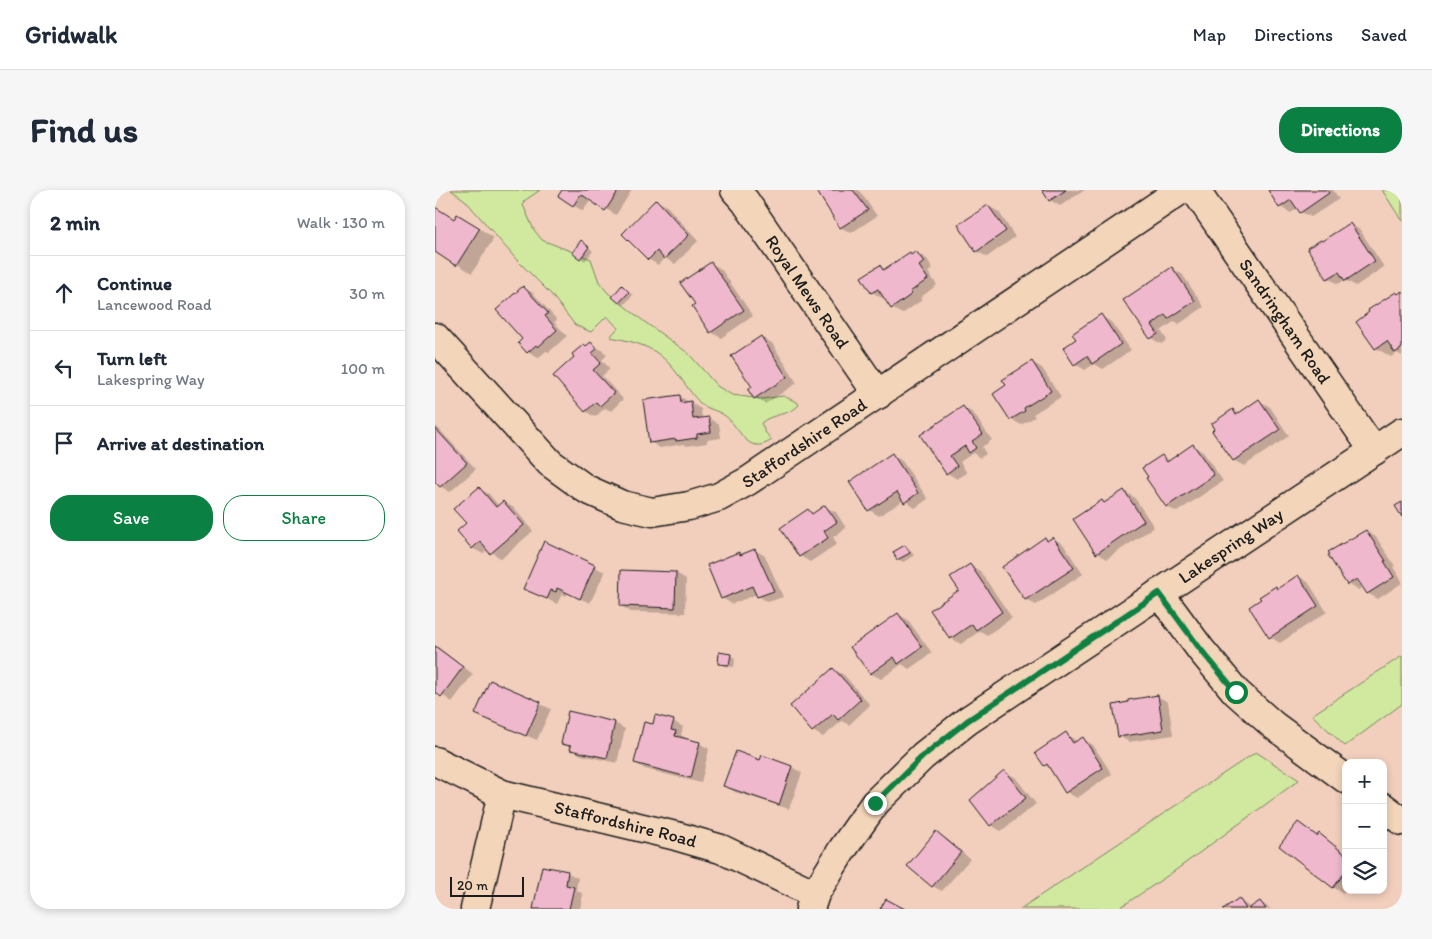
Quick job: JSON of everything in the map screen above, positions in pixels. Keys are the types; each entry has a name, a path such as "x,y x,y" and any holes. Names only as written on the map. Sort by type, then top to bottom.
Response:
{"street":[{"name":"Royal Mews Road","path":"735,190 745,201 878,395"},
{"name":"Staffordshire Road","path":"435,337 551,463 586,489 622,505 652,512 689,506 719,497 748,481 1181,190"},
{"name":"Sandringham Road","path":"1195,190 1374,451"},
{"name":"Lakespring Way","path":"813,902 842,850 875,803 923,756 967,721 1402,432"},
{"path":"1159,593 1201,650 1236,692 1273,725 1342,776"},
{"name":"Staffordshire Road","path":"435,760 502,794 676,836 721,849 813,902"},
{"path":"475,909 502,794"},
{"path":"1387,810 1402,821"}],"green space":[{"path":"451,190 540,190 524,201 523,205 534,230 542,240 591,259 599,282 608,293 688,353 717,386 732,395 762,399 783,396 797,402 799,405 795,409 761,423 765,432 772,440 756,445 750,443 724,415 700,403 673,368 661,356 638,344 610,337 618,328 607,316 591,332 575,325 551,294 515,258 465,200"},
{"path":"1382,190 1402,190 1402,221"},
{"path":"1402,656 1402,704 1345,746 1312,715"},
{"path":"1256,752 1299,780 1173,872 1118,909 1020,909"}],"building":[{"path":"562,190 619,190 605,211 581,194 573,206 558,196"},
{"path":"816,190 853,190 868,210 840,228"},
{"path":"1042,190 1066,190 1049,201"},
{"path":"1268,190 1327,190 1329,193 1300,213 1291,200 1279,208"},
{"path":"656,199 689,235 664,259 657,251 648,260 622,234"},
{"path":"988,205 1006,231 976,252 958,225"},
{"path":"435,207 454,219 457,214 480,228 456,266 435,252"},
{"path":"1350,223 1375,261 1345,281 1339,272 1327,279 1307,248"},
{"path":"581,240 589,247 580,259 572,253"},
{"path":"916,251 924,262 919,266 928,279 910,292 912,294 891,309 878,289 871,293 861,277 880,265 883,270 910,252 911,255"},
{"path":"711,262 744,310 710,333 692,306 695,304 680,283"},
{"path":"1172,267 1195,301 1168,319 1165,315 1152,325 1158,334 1150,339 1123,300"},
{"path":"622,285 629,292 619,303 612,297"},
{"path":"523,286 548,313 545,316 557,330 538,347 536,345 527,353 518,343 522,339 496,310"},
{"path":"1402,291 1402,348 1395,353 1387,341 1375,349 1356,322 1369,312 1368,310 1396,292 1398,294"},
{"path":"1101,314 1121,344 1092,364 1087,356 1074,365 1063,348 1076,339 1072,334"},
{"path":"761,336 787,377 754,399 748,390 752,387 731,356"},
{"path":"591,342 597,349 592,353 601,363 593,370 614,393 600,406 596,402 585,412 553,376 574,357 572,354 584,344 586,346"},
{"path":"1032,361 1051,391 1024,408 1025,411 1010,420 993,394 1006,385 1002,380"},
{"path":"680,395 681,403 691,401 693,419 709,417 711,432 697,434 697,438 649,443 643,400"},
{"path":"1259,399 1280,430 1233,461 1212,431 1214,429 1211,424 1233,409 1236,415"},
{"path":"963,406 983,434 972,441 976,448 969,453 965,446 950,456 957,466 946,474 920,435"},
{"path":"435,428 467,463 440,487 435,482"},
{"path":"1193,444 1214,475 1166,507 1146,478 1148,477 1142,468 1162,455 1167,462"},
{"path":"892,453 918,493 904,503 897,492 868,511 849,482"},
{"path":"479,487 496,507 503,501 524,525 490,554 480,541 472,549 457,531 466,523 453,509"},
{"path":"1124,490 1144,521 1096,554 1073,519 1102,500 1104,503"},
{"path":"1402,502 1402,517 1395,506"},
{"path":"825,505 837,522 824,531 828,538 799,557 780,528 808,509 812,514"},
{"path":"1366,530 1394,577 1367,594 1357,579 1347,585 1328,555 1330,554 1328,552"},
{"path":"1045,537 1047,541 1053,537 1074,568 1025,600 1002,567"},
{"path":"544,541 595,565 580,599 557,588 556,592 551,590 547,599 523,589"},
{"path":"905,545 910,553 897,560 893,552"},
{"path":"755,549 774,591 757,597 752,586 721,599 707,565 739,552 740,555"},
{"path":"970,564 1002,612 976,630 972,624 950,639 930,610 959,590 950,577"},
{"path":"621,570 676,572 675,608 620,606"},
{"path":"1298,575 1318,606 1269,638 1249,607 1261,599 1259,597 1276,586 1277,589"},
{"path":"898,613 922,647 898,664 894,657 870,674 850,647"},
{"path":"435,646 463,667 441,697 435,692"},
{"path":"719,652 731,654 729,665 718,664"},
{"path":"833,668 861,699 838,720 833,714 812,732 790,706"},
{"path":"490,680 541,702 526,736 475,714"},
{"path":"1158,695 1163,730 1118,737 1113,705 1128,702 1128,700"},
{"path":"568,711 615,722 607,758 570,750 571,746 561,744"},
{"path":"655,715 674,720 671,730 676,731 675,736 700,742 691,778 634,763 644,722 653,724"},
{"path":"1066,732 1073,743 1083,737 1103,768 1065,793 1047,764 1044,766 1035,753"},
{"path":"736,751 760,760 762,755 792,766 779,805 723,786"},
{"path":"1004,770 1026,798 990,826 970,800"},
{"path":"1298,822 1317,836 1319,833 1342,852 1342,876 1333,888 1279,846"},
{"path":"936,831 961,852 932,887 907,866"},
{"path":"542,866 568,871 566,885 574,887 569,909 533,909"},
{"path":"1239,898 1246,909 1223,909"},
{"path":"886,899 905,909 880,909"},
{"path":"1260,901 1266,909 1248,909"}],"route":[{"path":"875,803 923,756 967,721 1159,593 1201,650 1236,692"}]}
